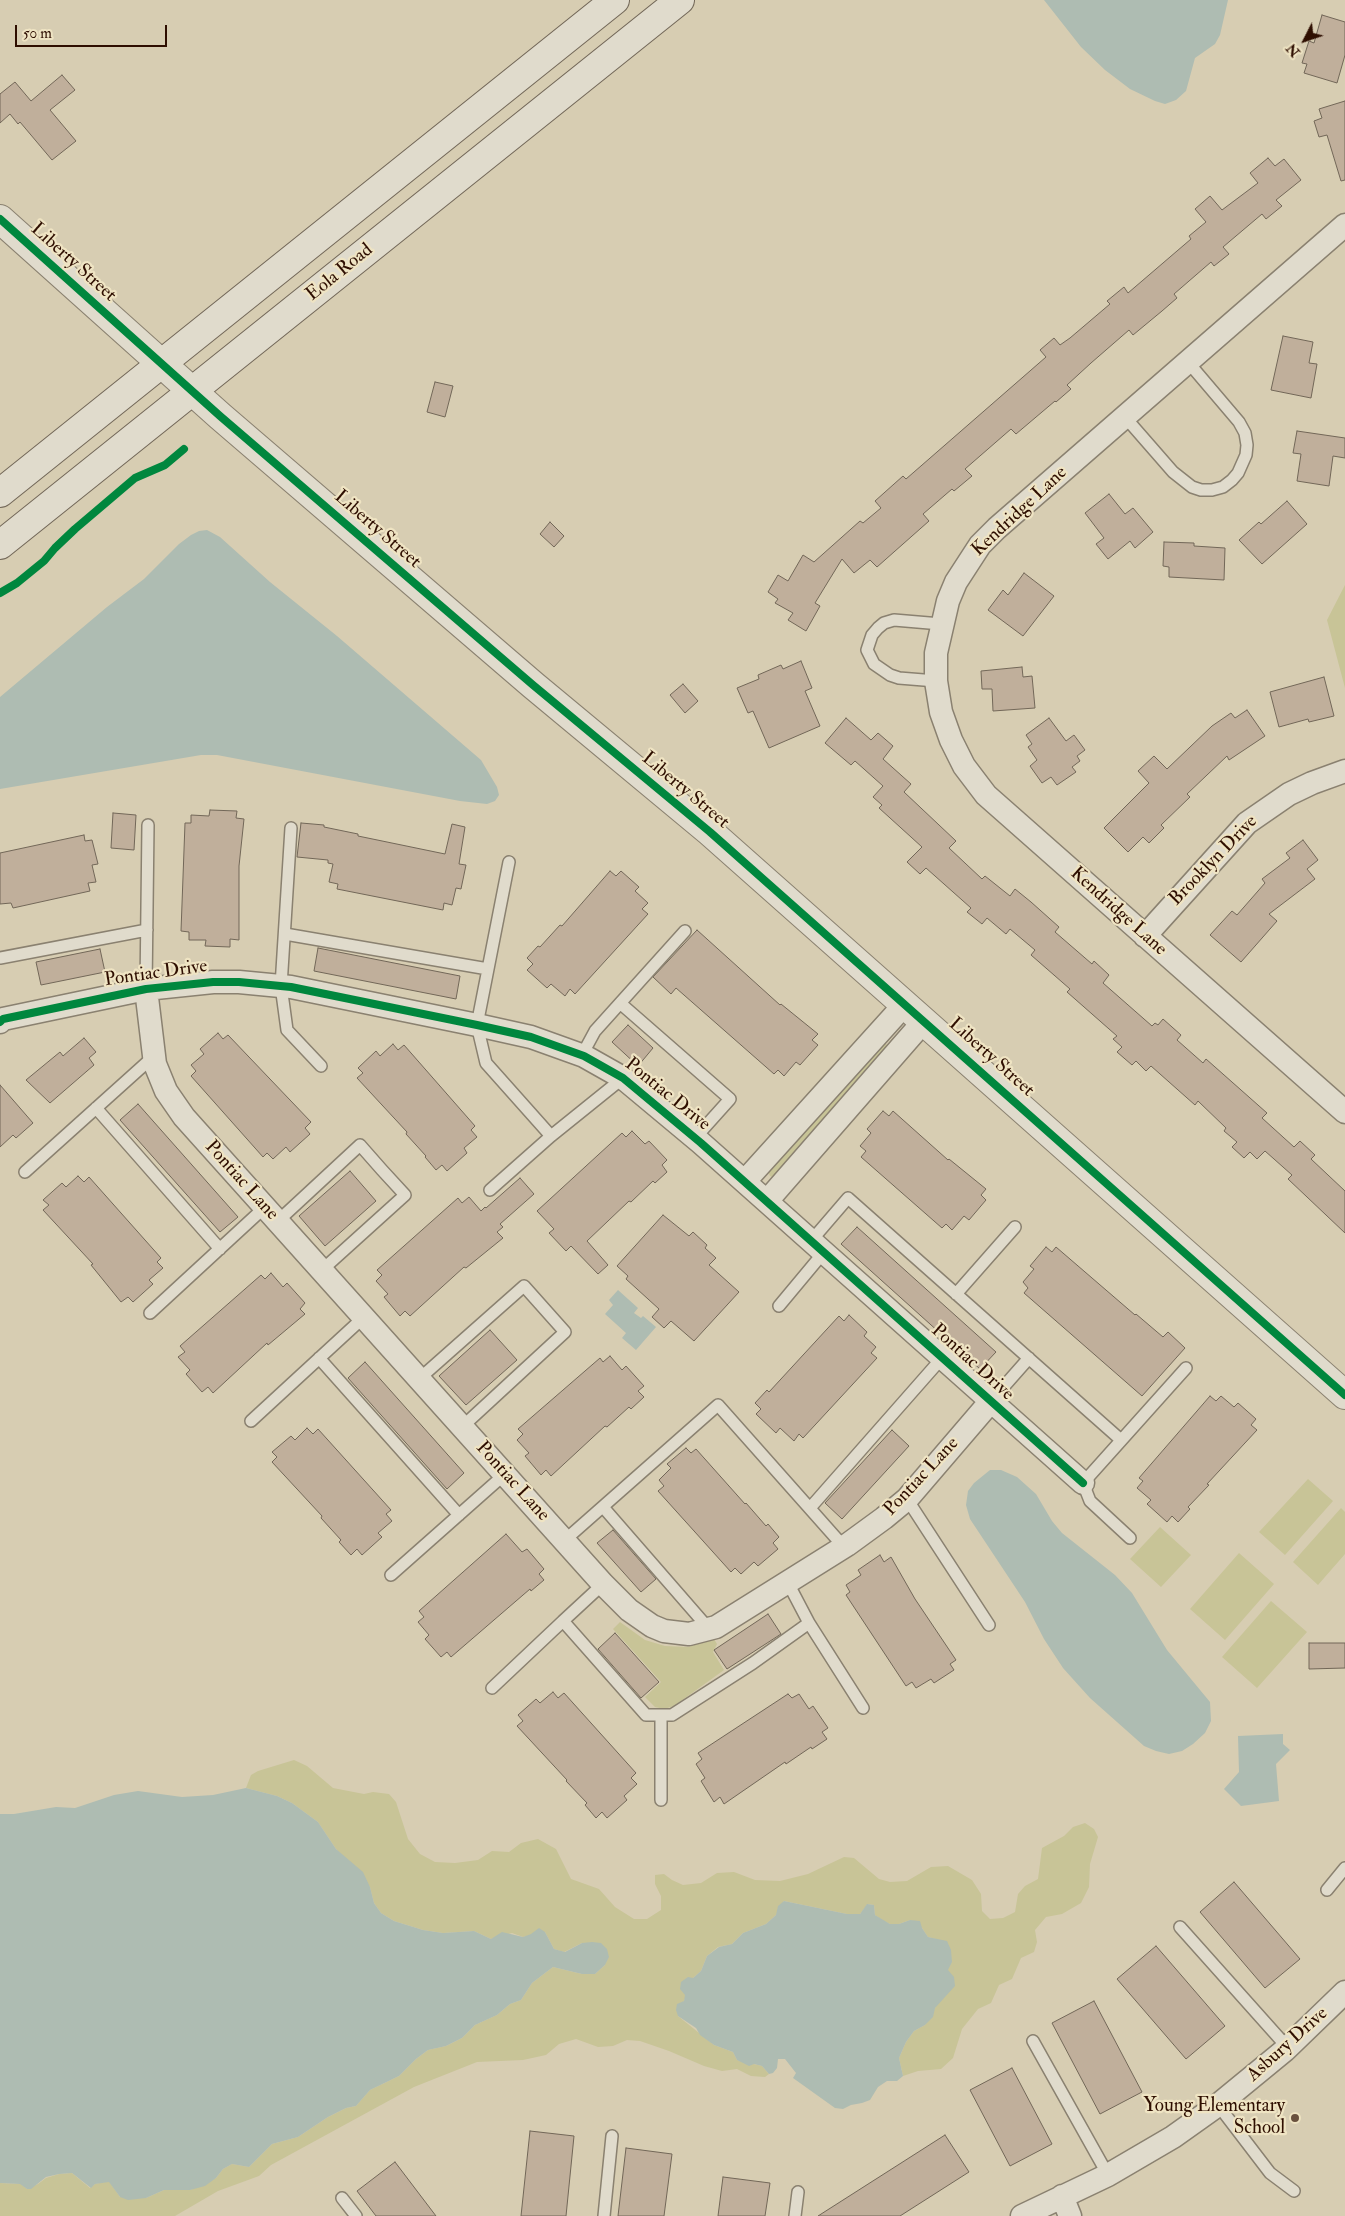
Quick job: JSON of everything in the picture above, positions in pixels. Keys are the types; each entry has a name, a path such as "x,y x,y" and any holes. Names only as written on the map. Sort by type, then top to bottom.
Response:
{"street":[{"path":"0,493 615,0"},
{"name":"Eola Road","path":"0,545 680,0"},
{"name":"Liberty Street","path":"0,219 161,364 540,692 710,832 1345,1395"},
{"name":"Kendridge Lane","path":"1345,225 980,545 956,582 942,624 936,653 936,681 942,712 951,740 964,766 978,786 1345,1112"},
{"name":"Brooklyn Drive","path":"1145,936 1230,840 1247,824 1289,794 1345,771"},
{"name":"Pontiac Drive","path":"1,1019 146,989 213,982 281,986 531,1037 582,1055 623,1078 695,1138 1083,1483"},
{"name":"Pontiac Lane","path":"146,989 154,1056 160,1078 174,1104 603,1584 629,1610 652,1626 676,1634 689,1634 710,1630 728,1621 844,1547 907,1499 991,1401"},
{"path":"745,1181 914,1013"},
{"path":"767,1201 914,1013"},
{"name":"Asbury Drive","path":"1022,2216 1066,2206 1108,2175 1173,2137 1218,2105 1288,2048 1345,1992"}],"lane":[{"path":"1125,417 1173,472 1192,487 1201,490 1212,490 1223,487 1232,480 1238,473 1246,455 1248,445 1245,433 1239,422 1188,362"},
{"path":"936,681 899,678 890,675 874,664 867,650 872,635 884,623 894,620 942,624"},
{"path":"146,989 148,825"},
{"path":"291,828 281,986 287,1030 321,1066"},
{"path":"509,862 477,1025 486,1063 552,1136"},
{"path":"0,958 147,930"},
{"path":"582,1055 595,1031 685,931"},
{"path":"284,934 488,969"},
{"path":"620,1003 730,1099 695,1138"},
{"path":"25,1172 154,1056"},
{"path":"490,1190 623,1078"},
{"path":"96,1108 220,1249"},
{"path":"150,1313 220,1249 271,1214 360,1145 405,1195 322,1270"},
{"path":"778,1306 848,1198 1121,1440"},
{"path":"956,1294 1015,1227"},
{"path":"419,1379 524,1286 565,1332 462,1426"},
{"path":"250,1421 364,1317"},
{"path":"319,1358 459,1515"},
{"path":"810,1508 942,1358"},
{"path":"991,1401 1028,1358"},
{"path":"1130,1538 1090,1501 1083,1483 1186,1368"},
{"path":"565,1540 718,1405 844,1547"},
{"path":"391,1575 505,1474"},
{"path":"907,1499 989,1625"},
{"path":"602,1507 710,1630"},
{"path":"788,1583 809,1623 863,1708"},
{"path":"492,1688 603,1584"},
{"path":"563,1621 646,1715 672,1715 753,1663 809,1623"},
{"path":"661,1715 661,1800"},
{"path":"1327,1890 1345,1868"},
{"path":"1180,1927 1288,2048"},
{"path":"1033,2040 1108,2175"},
{"path":"1218,2105 1270,2173 1294,2192"},
{"path":"604,2216 612,2136"},
{"path":"795,2216 798,2192"},
{"path":"342,2198 356,2216"}],"shaded area":[{"path":"1044,0 1228,0 1220,35 1215,44 1195,58 1186,91 1176,100 1165,104 1130,89 1105,70 1081,47"},
{"path":"207,530 220,537 270,582 337,636 481,760 497,787 499,795 495,801 487,804 460,801 217,755 201,755 0,789 0,697 107,607 144,579 179,544 199,531"},
{"path":"1345,585 1345,688 1327,620"},
{"path":"885,1043 890,1048 774,1178 770,1176 768,1171"},
{"path":"618,1290 638,1308 634,1313 641,1318 643,1316 656,1327 636,1350 622,1338 626,1333 605,1314 613,1305 609,1300"},
{"path":"990,1470 1001,1470 1017,1477 1036,1494 1052,1521 1062,1533 1115,1575 1132,1593 1167,1650 1210,1702 1211,1721 1205,1733 1193,1744 1182,1751 1169,1754 1144,1746 1090,1698 1063,1668 1044,1639 1025,1602 970,1519 966,1505 968,1491 974,1483"},
{"path":"1308,1479 1333,1501 1285,1555 1259,1532"},
{"path":"1341,1508 1345,1512 1345,1554 1318,1585 1293,1562"},
{"path":"1160,1527 1191,1555 1161,1587 1130,1559"},
{"path":"1239,1553 1274,1584 1225,1640 1190,1609"},
{"path":"1271,1601 1307,1632 1257,1688 1222,1657"},
{"path":"620,1622 645,1640 665,1646 688,1647 714,1639 717,1644 713,1652 724,1670 674,1706 664,1709 655,1707 645,1697 661,1682 613,1629"},
{"path":"1283,1734 1283,1744 1290,1750 1276,1764 1279,1801 1241,1806 1224,1789 1239,1772 1238,1736"},
{"path":"294,1760 307,1766 333,1788 364,1794 373,1792 389,1794 396,1802 408,1839 420,1854 435,1862 455,1863 478,1860 492,1851 509,1852 521,1843 538,1839 556,1849 571,1879 599,1889 615,1907 634,1919 647,1919 661,1910 661,1896 655,1884 655,1875 664,1874 683,1885 701,1883 717,1873 734,1872 755,1880 780,1881 808,1874 844,1857 854,1858 879,1879 890,1882 907,1881 931,1867 948,1866 972,1880 981,1894 982,1911 990,1919 1003,1918 1015,1912 1018,1894 1025,1886 1038,1879 1042,1848 1064,1836 1073,1827 1085,1823 1094,1829 1098,1837 1090,1864 1089,1887 1081,1903 1062,1914 1046,1917 1035,1930 1037,1942 1034,1952 1021,1958 1012,1979 999,1985 991,2003 978,2009 962,2029 953,2058 941,2069 918,2071 903,2076 899,2058 906,2042 914,2031 925,2025 935,2008 948,1970 947,1942 928,1937 922,1928 910,1920 899,1924 890,1924 883,1921 875,1915 874,1905 868,1904 860,1914 847,1914 784,1901 776,1915 766,1924 743,1933 732,1944 718,1947 707,1956 701,1971 693,1978 678,2016 714,2045 733,2052 737,2060 762,2066 769,2074 765,2077 751,2076 737,2069 722,2071 704,2066 640,2041 627,2040 613,2046 598,2047 576,2039 559,2044 546,2055 523,2060 477,2062 414,2087 271,2165 259,2176 218,2191 175,2216 0,2216 0,2183 21,2184 27,2189 46,2178 72,2173 90,2188 95,2184 109,2181 120,2197 146,2198 164,2190 190,2190 216,2178 223,2169 232,2164 249,2167 272,2144 298,2137 328,2117 346,2108 356,2106 370,2090 399,2076 428,2050 446,2046 462,2038 475,2025 497,2015 510,2004 521,2000 532,1983 553,1967 582,1974 595,1974 605,1965 582,1943 564,1952 554,1949 545,1932 523,1937 512,1933 491,1939 474,1931 443,1933 423,1930 394,1921 381,1913 374,1903 370,1887 336,1849 318,1822 292,1803 277,1796 246,1788 251,1775"},
{"path":"246,1788 277,1796 292,1803 318,1822 336,1849 363,1872 370,1887 374,1903 381,1913 394,1921 423,1930 443,1933 474,1931 491,1939 502,1932 523,1937 539,1928 545,1932 554,1949 565,1952 582,1943 601,1943 607,1949 609,1957 605,1965 595,1974 582,1974 553,1967 532,1983 521,2000 510,2004 497,2015 475,2025 462,2038 446,2046 428,2050 399,2076 370,2090 356,2106 346,2108 328,2117 298,2137 272,2144 249,2167 232,2164 223,2169 216,2178 205,2186 190,2190 164,2190 146,2198 128,2200 120,2197 109,2182 95,2184 91,2188 72,2173 46,2177 31,2189 27,2189 20,2184 0,2183 0,1814 14,1814 56,1807 75,1808 114,1795 138,1791 182,1797 213,1795"},
{"path":"784,1901 847,1914 860,1914 867,1904 874,1905 875,1915 890,1924 899,1924 910,1920 920,1921 928,1937 947,1941 951,1950 952,1962 948,1970 954,1977 955,1986 935,2008 933,2017 925,2025 914,2031 906,2042 899,2058 903,2076 897,2081 887,2081 878,2087 870,2100 843,2109 835,2108 793,2078 796,2073 785,2059 778,2059 777,2068 773,2073 769,2074 762,2066 754,2064 749,2066 737,2060 733,2052 714,2045 700,2035 696,2028 678,2016 677,2004 684,2001 685,1995 680,1989 681,1982 688,1977 693,1978 701,1971 707,1956 719,1947 732,1944 743,1933 766,1924 776,1915 778,1906"}],"building":[{"path":"1322,15 1345,22 1345,55 1337,83 1304,73 1307,64 1302,63 1309,41 1314,43"},
{"path":"62,75 75,90 50,110 76,141 52,160 20,122 18,124 10,114 0,123 0,94 15,82 31,101"},
{"path":"1345,101 1345,180 1341,181 1327,135 1319,137 1314,121 1322,118 1319,109"},
{"path":"1268,158 1275,166 1284,159 1301,180 1276,200 1282,206 1266,219 1262,214 1223,247 1229,254 1214,266 1211,262 1174,294 1177,298 1133,335 1129,330 1067,385 1071,389 1056,402 1016,434 1011,429 965,469 972,476 954,491 952,489 923,514 929,521 877,567 870,560 854,573 842,559 815,603 820,606 806,631 788,620 793,613 775,603 778,599 768,592 778,575 788,581 803,555 814,562 860,521 863,523 881,508 875,501 903,476 906,479 1046,357 1040,350 1054,338 1060,345 1070,338 1110,304 1107,301 1124,287 1128,293 1191,239 1189,236 1206,222 1195,209 1210,196 1222,210 1258,183 1250,173"},
{"path":"1283,336 1313,342 1309,363 1317,364 1311,398 1271,390"},
{"path":"435,382 453,386 445,417 427,412"},
{"path":"1297,431 1345,438 1345,458 1333,456 1329,486 1297,481 1301,454 1293,453"},
{"path":"1109,494 1125,514 1133,508 1153,532 1135,548 1130,541 1108,559 1096,544 1104,538 1085,513"},
{"path":"1287,501 1307,524 1262,564 1239,540"},
{"path":"550,522 564,536 554,547 540,534"},
{"path":"1164,542 1194,543 1194,546 1225,548 1224,580 1169,577 1169,567 1163,566"},
{"path":"1024,573 1054,596 1023,636 988,610 1003,590 1008,595"},
{"path":"801,661 812,688 805,691 820,726 769,748 753,711 748,713 737,688 759,679 758,675 781,665 783,669"},
{"path":"1022,667 1023,677 1032,676 1035,708 993,711 992,689 982,689 981,671"},
{"path":"1324,677 1334,716 1309,722 1308,719 1279,727 1270,692"},
{"path":"683,684 698,701 685,713 670,695"},
{"path":"1247,710 1265,736 1229,760 1227,756 1187,794 1190,797 1161,825 1164,828 1149,843 1143,837 1128,852 1104,828 1149,783 1138,771 1154,756 1167,769 1212,726 1231,713 1235,718"},
{"path":"846,718 871,740 878,733 893,746 883,759 911,784 904,792 956,841 949,848 982,879 985,876 1010,896 1015,889 1031,902 1059,927 1055,932 1092,964 1094,961 1109,975 1103,983 1152,1026 1155,1023 1158,1025 1163,1019 1181,1035 1177,1040 1203,1063 1206,1059 1267,1113 1262,1118 1294,1147 1300,1141 1315,1155 1311,1159 1345,1191 1345,1233 1288,1179 1292,1175 1265,1151 1257,1159 1250,1152 1244,1158 1232,1147 1237,1142 1224,1131 1226,1128 1198,1101 1195,1105 1151,1066 1146,1071 1136,1061 1132,1065 1117,1052 1122,1047 1113,1039 1117,1036 1067,992 1070,989 1031,955 1035,950 1010,929 1006,934 987,918 982,924 967,912 971,908 926,868 920,874 907,862 922,847 879,808 882,805 873,797 883,786 855,761 851,765 825,743"},
{"path":"1049,718 1066,741 1074,735 1085,750 1077,756 1080,761 1072,767 1076,772 1057,785 1051,777 1042,783 1030,766 1037,760 1028,747 1032,744 1026,735"},
{"path":"210,810 237,811 236,818 244,819 239,866 239,940 230,939 230,947 205,946 206,940 189,940 189,932 181,931 185,823 191,823 191,815 209,816"},
{"path":"113,813 136,815 134,850 111,848"},
{"path":"301,823 324,825 324,827 358,834 358,836 445,854 452,824 465,827 459,864 466,865 461,889 456,888 452,905 444,903 443,910 337,889 338,884 329,882 333,864 328,863 328,860 297,857"},
{"path":"84,835 85,841 92,840 98,864 92,865 96,882 88,883 90,891 13,908 11,903 0,904 0,853"},
{"path":"1303,840 1318,860 1307,869 1315,879 1269,914 1277,921 1241,962 1210,935 1232,911 1237,915 1265,883 1262,879 1290,858 1286,853"},
{"path":"610,871 616,876 621,871 639,887 635,891 648,903 642,909 648,914 575,994 570,989 565,996 551,984 547,988 527,970 533,964 527,958 560,925 562,926"},
{"path":"697,930 780,1005 818,1034 812,1040 818,1045 800,1065 796,1062 784,1076 778,1070 774,1074 676,988 671,994 653,977"},
{"path":"318,948 460,976 456,999 314,971"},
{"path":"100,949 105,972 41,985 36,962"},
{"path":"628,1025 653,1048 638,1066 612,1042"},
{"path":"218,1033 223,1039 228,1035 311,1122 305,1128 310,1134 290,1152 286,1147 273,1159 267,1153 263,1157 191,1076 196,1071 191,1065 204,1054 200,1049"},
{"path":"84,1038 96,1052 89,1058 94,1065 50,1103 26,1080 60,1052 63,1056"},
{"path":"393,1044 398,1050 404,1045 475,1126 471,1130 477,1137 464,1148 467,1153 447,1171 442,1165 436,1170 406,1134 407,1132 357,1078 363,1073 358,1068 376,1051 380,1056"},
{"path":"0,1085 33,1123 16,1138 13,1135 0,1147"},
{"path":"138,1104 238,1217 220,1232 120,1120"},
{"path":"883,1111 889,1116 893,1111 948,1160 986,1189 981,1195 986,1200 969,1220 964,1216 952,1230 946,1224 942,1228 861,1157 866,1151 860,1146 871,1133 867,1129"},
{"path":"632,1131 645,1144 649,1141 667,1160 662,1165 667,1172 655,1183 653,1181 631,1202 629,1201 587,1241 608,1265 598,1274 571,1246 566,1251 549,1233 554,1229 537,1211 622,1133 626,1137"},
{"path":"350,1171 376,1201 325,1246 299,1216"},
{"path":"78,1176 84,1182 89,1177 161,1258 157,1262 163,1268 149,1280 153,1284 133,1302 128,1297 121,1302 91,1265 93,1264 43,1210 49,1205 43,1200 62,1183 66,1187"},
{"path":"520,1178 534,1194 500,1224 503,1227 497,1232 503,1238 466,1268 464,1267 410,1316 405,1311 400,1316 384,1297 388,1294 376,1281 382,1275 377,1270 458,1198 462,1203 469,1197 481,1211"},
{"path":"663,1215 689,1236 693,1232 707,1245 705,1248 716,1258 709,1265 739,1292 694,1341 671,1321 664,1328 652,1317 659,1309 626,1279 628,1276 617,1266"},
{"path":"857,1227 996,1352 980,1369 841,1244"},
{"path":"1046,1247 1052,1252 1056,1247 1163,1337 1168,1332 1185,1348 1142,1396 1024,1293 1028,1288 1023,1282 1034,1269 1030,1266"},
{"path":"271,1273 283,1287 287,1283 305,1303 300,1309 305,1314 268,1345 267,1343 213,1393 208,1387 202,1392 186,1374 190,1370 178,1357 185,1352 180,1346 261,1275 265,1279"},
{"path":"849,1315 867,1332 864,1336 876,1347 871,1353 877,1358 803,1438 799,1434 794,1441 780,1428 776,1433 756,1414 761,1409 755,1403 767,1390 769,1392 839,1316 844,1321"},
{"path":"490,1330 517,1360 466,1405 439,1376"},
{"path":"610,1356 622,1370 626,1366 644,1386 638,1391 644,1397 631,1409 629,1407 607,1427 605,1426 551,1476 546,1470 541,1475 525,1456 529,1453 517,1440 523,1434 518,1429 600,1358 603,1362"},
{"path":"365,1362 464,1473 447,1489 348,1378"},
{"path":"1210,1396 1216,1401 1221,1396 1234,1407 1238,1403 1256,1419 1251,1425 1257,1430 1207,1484 1209,1485 1188,1507 1190,1509 1178,1522 1172,1516 1167,1522 1147,1504 1151,1500 1137,1488 1143,1481 1139,1478"},
{"path":"307,1428 313,1434 318,1429 391,1510 386,1514 392,1521 378,1533 382,1537 362,1555 357,1549 351,1555 339,1542 341,1540 321,1518 322,1516 272,1462 277,1457 272,1452 291,1436 295,1440"},
{"path":"892,1430 909,1446 842,1519 825,1503"},
{"path":"686,1448 691,1453 696,1449 745,1504 766,1526 768,1524 779,1537 773,1543 778,1549 758,1566 754,1562 741,1574 735,1568 731,1572 658,1491 664,1486 659,1480 671,1468 667,1464"},
{"path":"613,1530 656,1579 641,1592 597,1543"},
{"path":"506,1534 522,1552 527,1549 544,1569 539,1574 544,1580 531,1591 530,1589 451,1657 447,1652 441,1657 425,1639 429,1635 418,1622 424,1617 419,1611"},
{"path":"880,1555 884,1562 891,1557 915,1599 956,1660 950,1664 954,1670 934,1683 931,1679 916,1688 912,1682 906,1686 846,1595 850,1592 846,1585 861,1575 858,1570"},
{"path":"768,1614 781,1634 727,1669 714,1650"},
{"path":"615,1633 659,1682 641,1698 598,1649"},
{"path":"1309,1643 1345,1643 1345,1668 1309,1669"},
{"path":"553,1692 558,1698 564,1693 636,1773 631,1778 637,1784 624,1796 627,1800 607,1818 602,1812 596,1818 585,1805 587,1803 517,1726 523,1721 518,1715 536,1699 540,1703"},
{"path":"788,1694 792,1698 799,1694 809,1709 813,1706 828,1728 822,1732 827,1739 786,1764 785,1762 724,1804 720,1797 714,1802 701,1781 705,1778 696,1764 702,1759 698,1753"},
{"path":"1234,1882 1300,1959 1265,1988 1200,1912"},
{"path":"1156,1946 1225,2026 1186,2059 1117,1979"},
{"path":"1094,2001 1142,2092 1100,2114 1052,2023"},
{"path":"1012,2068 1052,2144 1010,2166 970,2090"},
{"path":"530,2131 574,2136 566,2216 521,2216"},
{"path":"945,2135 969,2172 900,2216 818,2216"},
{"path":"626,2148 672,2154 664,2216 618,2216"},
{"path":"395,2162 436,2216 376,2216 357,2191"},
{"path":"723,2177 770,2183 765,2216 718,2216"}],"cycle path":[{"path":"0,219 220,416 533,685 710,832 1345,1395"},
{"path":"0,593 17,583 44,561 75,529 135,478 165,465 184,449"},
{"path":"0,1022 3,1019 146,989 213,982 239,982 291,987 477,1025 531,1037 584,1056 623,1078 701,1143 1083,1483"}],"place":[{"name":"Young Elementary School","path":"1295,2118"}]}
